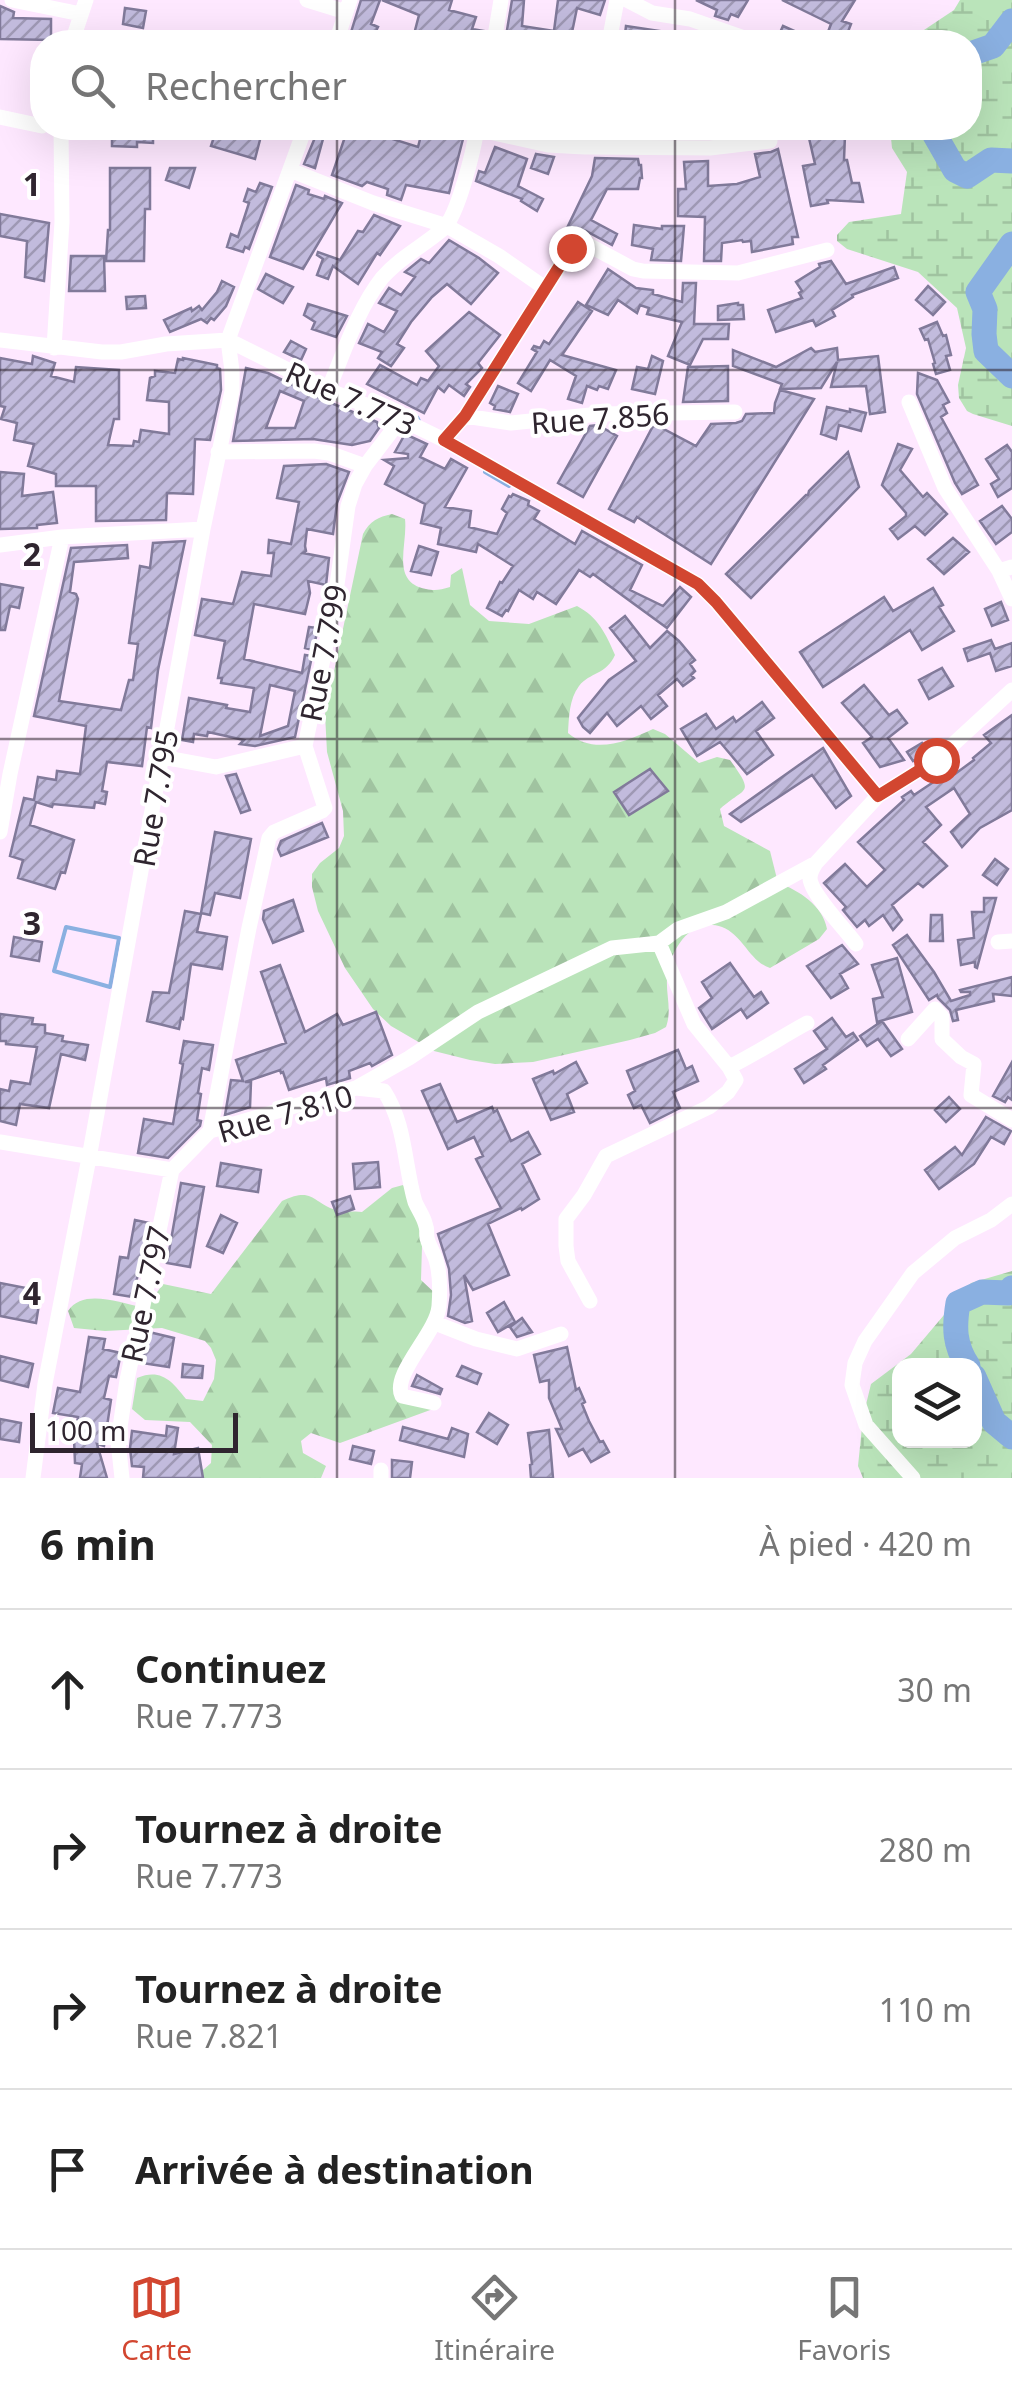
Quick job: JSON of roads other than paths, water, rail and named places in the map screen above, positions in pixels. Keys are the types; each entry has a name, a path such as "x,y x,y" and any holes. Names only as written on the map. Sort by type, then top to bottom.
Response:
{"street":[{"path":"12,0 84,7"},
{"path":"307,0 348,6 340,30"},
{"path":"496,30 500,0"},
{"path":"611,30 617,0"},
{"path":"627,0 652,13 690,19 722,30"},
{"path":"0,117 30,123"},
{"path":"54,348 62,222 59,140"},
{"name":"Rue 7.795","path":"32,1478 44,1384 232,392 228,340 301,140"},
{"path":"328,390 374,289 392,266 447,226 458,200 471,140"},
{"path":"526,140 548,145 710,148 770,142"},
{"path":"608,140 608,146"},
{"path":"290,170 372,203 447,226 546,288"},
{"path":"444,440 465,416 575,242 580,241 633,269 723,274 827,250"},
{"path":"0,340 120,352 228,340"},
{"name":"Rue 7.773","path":"228,340 328,390 444,440 698,584 878,796"},
{"path":"908,402 945,488 1006,569 1012,599"},
{"name":"Rue 7.856","path":"465,416 511,423 600,414 735,412"},
{"name":"Rue 7.799","path":"210,1131 269,838 325,808 305,746 334,606 348,506 365,466 400,419"},
{"path":"218,452 329,453 365,466"},
{"path":"0,545 62,537 203,529"},
{"path":"0,832 62,537"},
{"path":"856,944 810,881 816,863 878,796 936,760 1012,690"},
{"path":"162,757 216,768 305,746"},
{"path":"356,1088 410,1058 478,1012 612,948 659,943 816,863"},
{"path":"590,1301 568,1261 566,1219 606,1156 709,1106 728,1092 736,1080 694,1024 659,943"},
{"path":"908,1039 935,1009 942,1017 942,1038 974,1064 970,1095 1012,1120"},
{"path":"729,1066 807,1023"},
{"name":"Rue 7.810","path":"172,1170 210,1131 356,1088 384,1090 396,1109 416,1203 437,1262 440,1302 434,1323"},
{"path":"0,1142 172,1170"},
{"name":"Rue 7.797","path":"122,1478 118,1440 127,1380 172,1170"},
{"path":"913,1478 866,1425 852,1385 855,1363 865,1341 913,1274 955,1238 1012,1204"},
{"path":"434,1403 402,1396 399,1391 434,1323 476,1339 517,1348 561,1334"}],"waterway":[{"path":"982,50 993,46 1012,21"},
{"path":"938,140 955,170 967,176 991,160 1012,161"},
{"path":"1012,244 978,292 985,309 986,351 1012,376"},
{"path":"394,408 419,421"},
{"path":"485,472 509,486"},
{"path":"66,927 119,938 110,987 54,971 66,927"},
{"path":"964,1358 956,1336 958,1303 982,1292 1008,1293 1012,1288"},
{"path":"982,1395 994,1422 1012,1437"}]}
